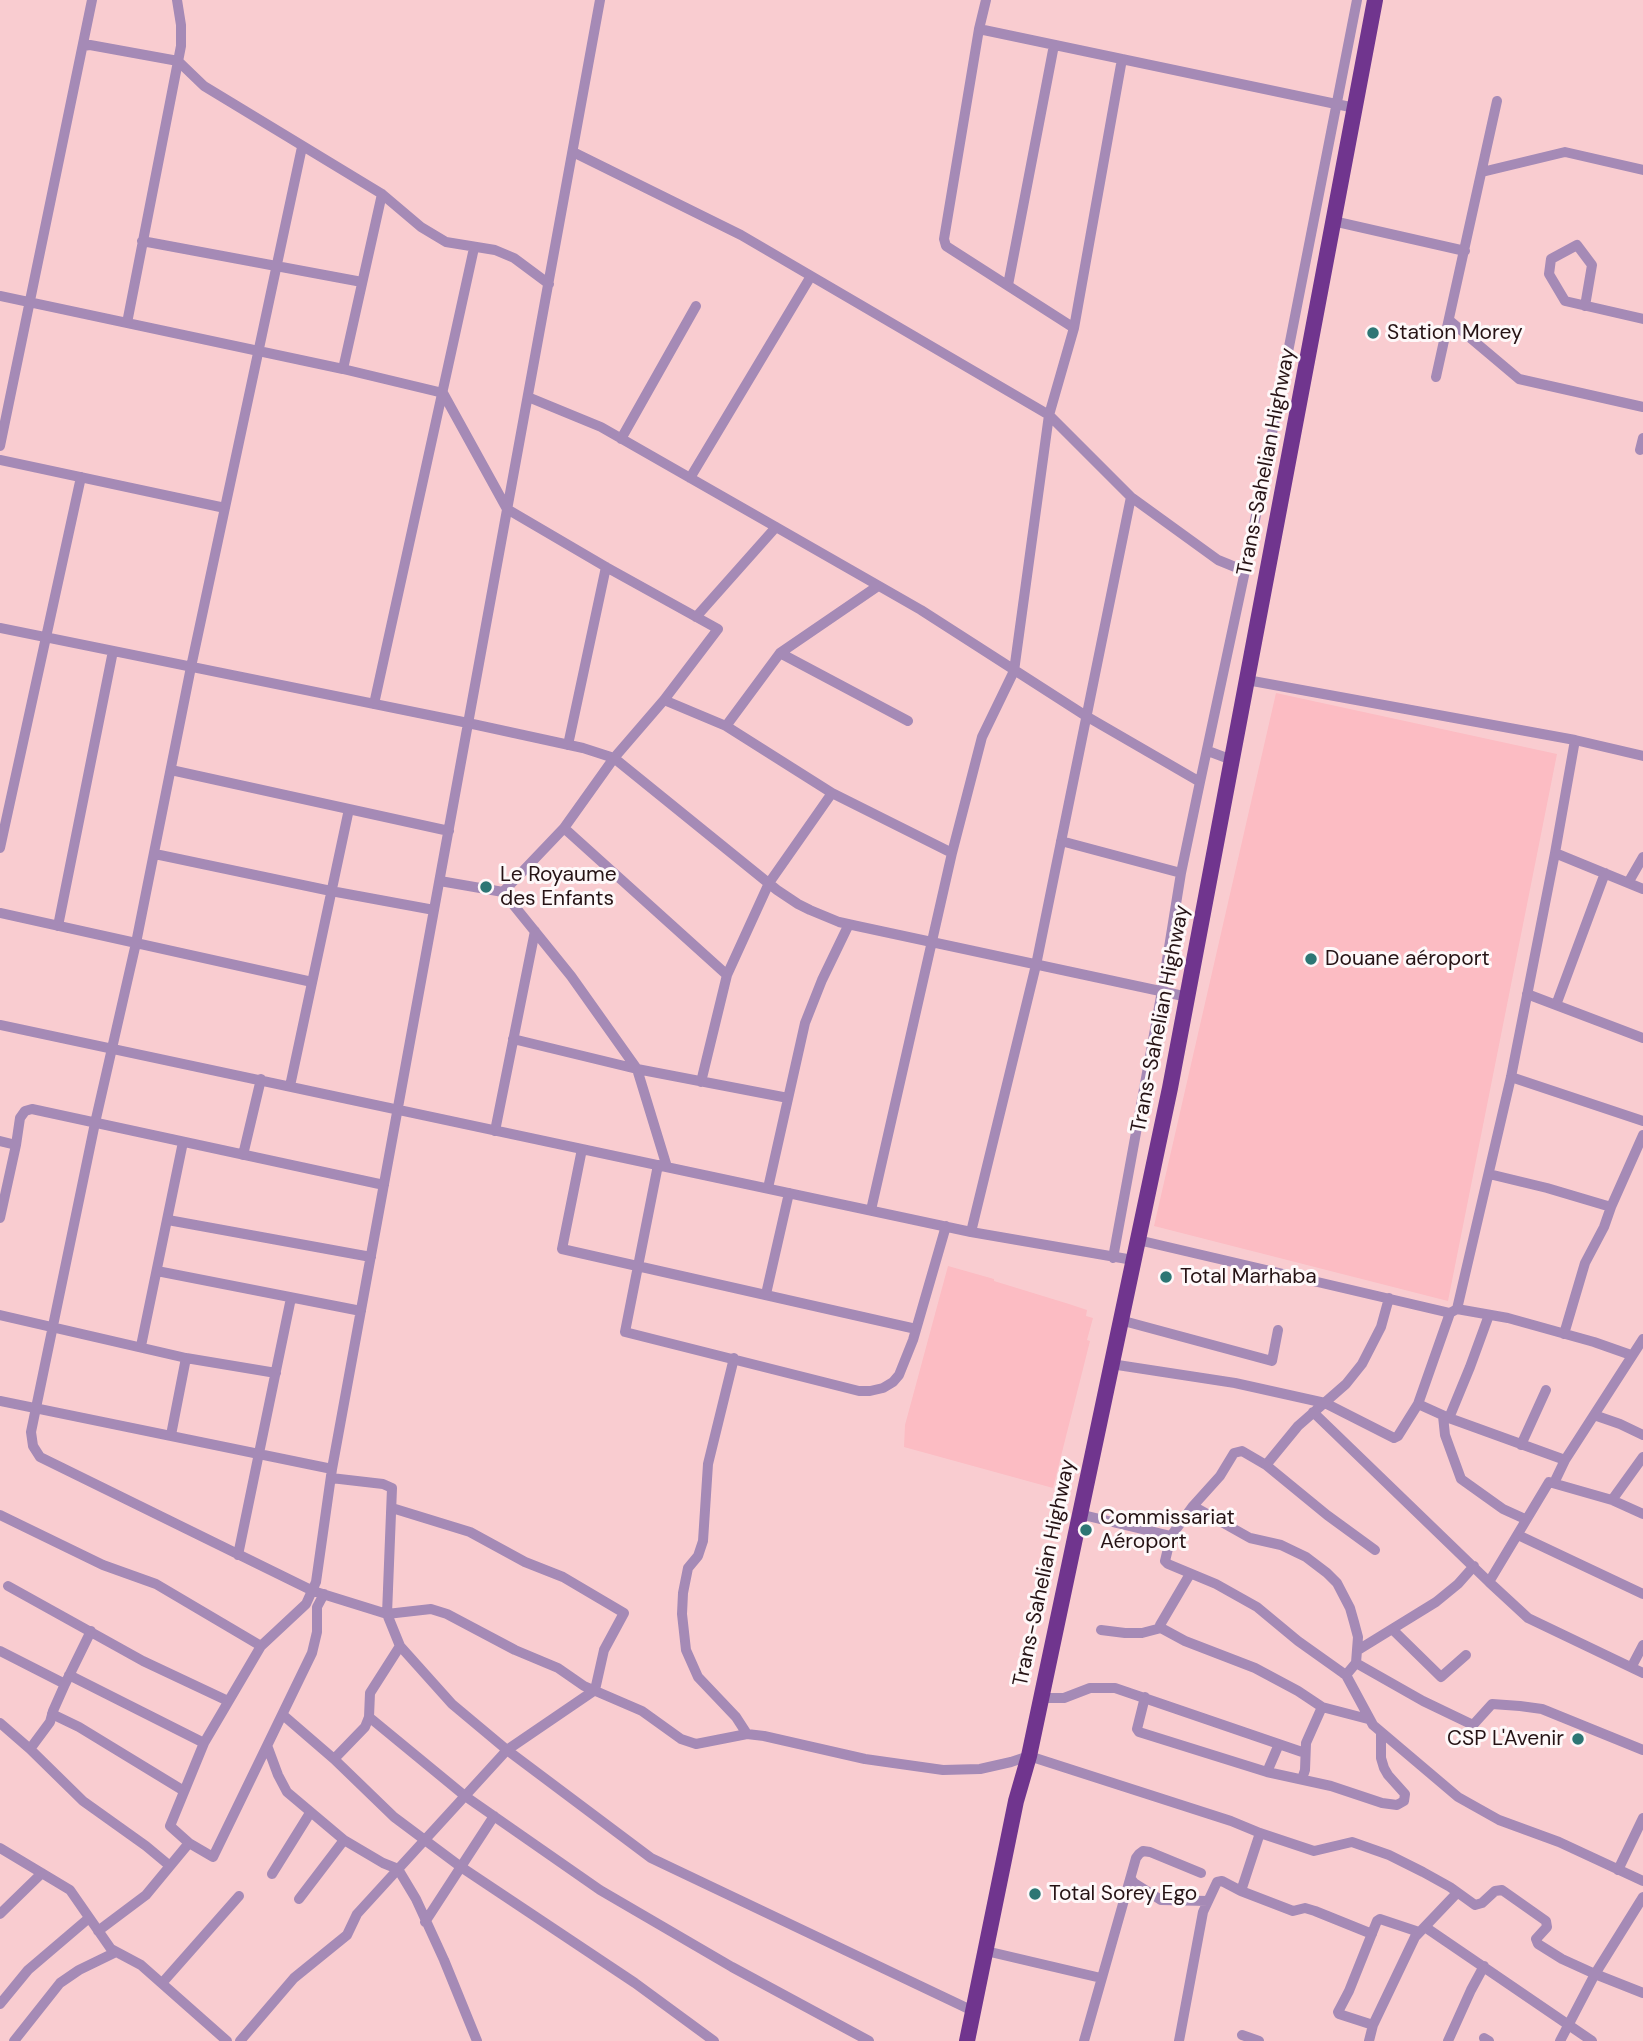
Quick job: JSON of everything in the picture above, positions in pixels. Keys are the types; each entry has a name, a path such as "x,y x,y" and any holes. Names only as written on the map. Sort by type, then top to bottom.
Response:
{"highway":[{"name":"Trans-Sahelian Highway","path":"967,2041 1188,997 1375,0"}],"street":[{"path":"0,446 92,0"},
{"path":"127,323 181,46 177,0"},
{"path":"324,1594 317,1607 317,1632 312,1653 213,1857 189,1843 170,1826 204,1743 228,1701 261,1646 306,1604 316,1582 331,1474 600,0"},
{"path":"986,0 944,239 946,246 1073,328"},
{"path":"1113,1258 1181,873 1245,571 1357,0"},
{"path":"979,29 1354,108"},
{"path":"1008,285 1054,45"},
{"path":"83,46 178,61 204,86 382,194 406,216 446,242 495,250 514,258 548,284"},
{"path":"871,1210 931,942 982,737 1014,671 1049,415 1073,328 1122,59"},
{"path":"1436,377 1497,101"},
{"path":"302,147 31,1432 33,1446 40,1457 313,1591 387,1614 431,1609 447,1614 515,1650 558,1668 584,1686 642,1711 673,1734 696,1744 747,1734 865,1759 943,1770 980,1769 1028,1756 1231,1821 1314,1851 1352,1842 1389,1855 1441,1882 1475,1905 1482,1903 1495,1891 1502,1890 1546,1921 1547,1927 1536,1939 1538,1944 1562,1959 1643,1993"},
{"path":"573,152 741,236 1049,415 1131,497 1218,560 1245,571"},
{"path":"1482,172 1565,152 1643,170"},
{"path":"343,369 382,194"},
{"path":"1333,221 1465,251"},
{"path":"142,241 362,282"},
{"path":"1585,306 1592,265 1577,244 1551,260 1549,274 1565,302 1643,319"},
{"path":"374,704 474,248"},
{"path":"690,478 811,276"},
{"path":"0,296 443,393 508,509 718,629 664,700 614,758 564,828 503,892"},
{"path":"621,439 696,306"},
{"path":"1449,320 1519,379 1643,407"},
{"path":"528,397 601,428 921,610 1086,716 1200,782"},
{"path":"1640,450 1643,438"},
{"path":"0,460 225,508"},
{"path":"0,848 81,477"},
{"path":"971,1232 1035,965 1131,497"},
{"path":"696,617 776,527"},
{"path":"568,745 606,567"},
{"path":"726,726 780,653 878,586"},
{"path":"0,628 468,723 614,758 798,904 849,925 1188,997"},
{"path":"58,926 113,651"},
{"path":"780,653 908,721"},
{"path":"1247,680 1575,740 1643,756"},
{"path":"664,700 726,726 832,793 952,853"},
{"path":"1111,1364 1235,1383 1325,1403 1394,1438 1398,1436 1418,1404 1453,1311 1489,1174 1511,1077 1575,740"},
{"path":"1208,751 1232,760"},
{"path":"171,770 449,831"},
{"path":"701,1082 727,975 769,883 832,793"},
{"path":"290,1086 349,809"},
{"path":"564,828 727,975"},
{"path":"1061,841 1181,873"},
{"path":"155,853 434,910"},
{"path":"1555,853 1643,889"},
{"path":"1628,883 1643,857"},
{"path":"1556,1005 1605,873"},
{"path":"440,881 503,892 571,976 637,1069 663,1166 625,1332 859,1391 883,1388 899,1375 916,1329 946,1226"},
{"path":"0,913 312,982"},
{"path":"768,1188 808,1014 849,925"},
{"path":"495,1131 535,932"},
{"path":"1527,994 1643,1038"},
{"path":"0,1025 971,1232 1133,1260"},
{"path":"513,1039 637,1069 788,1098"},
{"path":"1511,1077 1643,1121"},
{"path":"243,1155 261,1079"},
{"path":"0,1218 20,1118 25,1111 32,1109 384,1185"},
{"path":"1564,1334 1585,1263 1604,1227 1643,1135"},
{"path":"0,1141 16,1145"},
{"path":"141,1346 183,1142"},
{"path":"582,1149 562,1249 916,1329"},
{"path":"1489,1174 1611,1207"},
{"path":"766,1294 789,1193"},
{"path":"167,1220 371,1257"},
{"path":"1138,1240 1389,1298 1489,1315 1631,1355"},
{"path":"157,1271 361,1311"},
{"path":"238,1555 291,1298"},
{"path":"1266,1465 1298,1426 1346,1384 1362,1364 1381,1327 1389,1298"},
{"path":"0,1315 186,1357 276,1373"},
{"path":"1489,1315 1470,1367 1446,1417 1444,1435 1461,1479 1503,1509 1525,1519"},
{"path":"1120,1320 1272,1360 1278,1331"},
{"path":"1554,1483 1565,1460 1643,1339"},
{"path":"171,1435 186,1357"},
{"path":"734,1358 708,1465 703,1541 698,1556 688,1568 682,1614 686,1650 698,1677 731,1710 747,1734"},
{"path":"1521,1445 1546,1390"},
{"path":"0,1401 259,1454 392,1488 387,1614 400,1646 452,1704 507,1750 651,1858 973,2011"},
{"path":"1418,1404 1446,1417 1565,1460"},
{"path":"1313,1412 1528,1618 1643,1672"},
{"path":"1594,1415 1643,1435"},
{"path":"1375,1550 1266,1465 1242,1451 1234,1453 1216,1482 1193,1506 1171,1536 1166,1563 1216,1584 1257,1607 1298,1641 1346,1675 1368,1718 1381,1734 1458,1797 1499,1820 1559,1842 1643,1881"},
{"path":"1612,1500 1643,1457"},
{"path":"1489,1582 1549,1482 1612,1500 1643,1514"},
{"path":"1193,1506 1250,1538 1281,1545 1306,1557 1337,1583 1350,1608 1358,1637 1356,1663 1346,1675"},
{"path":"240,2041 295,1978 347,1935 357,1914 507,1750 595,1690 604,1650 624,1613 563,1577 525,1562 470,1532 393,1508"},
{"path":"1079,1514 1171,1536"},
{"path":"0,1515 103,1565 156,1584 261,1646"},
{"path":"1518,1535 1643,1594"},
{"path":"1358,1650 1436,1602 1474,1566"},
{"path":"1161,1628 1160,1625 1190,1574"},
{"path":"8,1586 143,1661 228,1701"},
{"path":"1101,1630 1142,1633 1161,1628 1185,1641 1255,1668 1322,1707 1368,1718"},
{"path":"1392,1629 1441,1677 1466,1655"},
{"path":"30,1749 50,1723 67,1679 91,1631"},
{"path":"1632,1667 1643,1645"},
{"path":"334,1759 365,1727 369,1717 370,1693 400,1646"},
{"path":"0,1651 204,1743"},
{"path":"1356,1663 1474,1725 1494,1704 1542,1709 1643,1751"},
{"path":"1040,1698 1064,1698 1090,1688 1115,1688 1305,1753"},
{"path":"1146,1698 1137,1728 1139,1732 1267,1772 1302,1779 1382,1803 1401,1804 1405,1794 1384,1768 1381,1758 1381,1734"},
{"path":"1302,1779 1306,1744 1322,1707"},
{"path":"52,1714 79,1727 184,1791"},
{"path":"283,1715 334,1759 394,1817 461,1867 635,1983 714,2041"},
{"path":"369,1717 465,1796 600,1890 869,2041"},
{"path":"0,1723 83,1801 170,1866"},
{"path":"1267,1772 1279,1744"},
{"path":"268,1748 287,1792 344,1840 398,1869 416,1899 477,2041"},
{"path":"272,1874 310,1813"},
{"path":"425,1922 494,1816"},
{"path":"1618,1870 1643,1818"},
{"path":"1241,1891 1260,1833"},
{"path":"299,1899 344,1840"},
{"path":"98,1931 146,1895 189,1843"},
{"path":"0,1848 70,1890 104,1941 163,1982 227,2041"},
{"path":"1084,2041 1136,1858 1143,1851 1150,1852 1201,1873"},
{"path":"0,1914 42,1873"},
{"path":"1131,1879 1161,1900 1208,1902"},
{"path":"1180,2041 1200,1922 1216,1883 1220,1881 1293,1911 1305,1908 1315,1911 1372,1934"},
{"path":"1369,2041 1373,2025 1410,1946 1456,1894"},
{"path":"163,1982 239,1896"},
{"path":"1560,2041 1595,1974 1643,1897"},
{"path":"0,2004 28,1970 89,1918"},
{"path":"1373,2025 1338,2012 1380,1919 1422,1930 1484,1966 1591,2041"},
{"path":"986,1951 1101,1978"},
{"path":"14,2041 60,1983 79,1970 117,1952"},
{"path":"1448,2041 1484,1966"},
{"path":"1242,2035 1259,2041"}],"shaded area":[{"path":"1276,693 1557,754 1448,1301 1154,1226"},
{"path":"948,1266 1087,1310 1086,1316 1093,1318 1087,1340 1090,1341 1053,1488 904,1447 905,1425"}],"place":[{"name":"Station Morey","path":"1373,333"},
{"name":"Le Royaume des Enfants","path":"486,887"},
{"name":"Douane aéroport","path":"1311,959"},
{"name":"Total Marhaba","path":"1166,1277"},
{"name":"Commissariat Aéroport","path":"1086,1530"},
{"name":"CSP L'Avenir","path":"1578,1739"},
{"name":"Total Sorey Ego","path":"1035,1894"}]}
